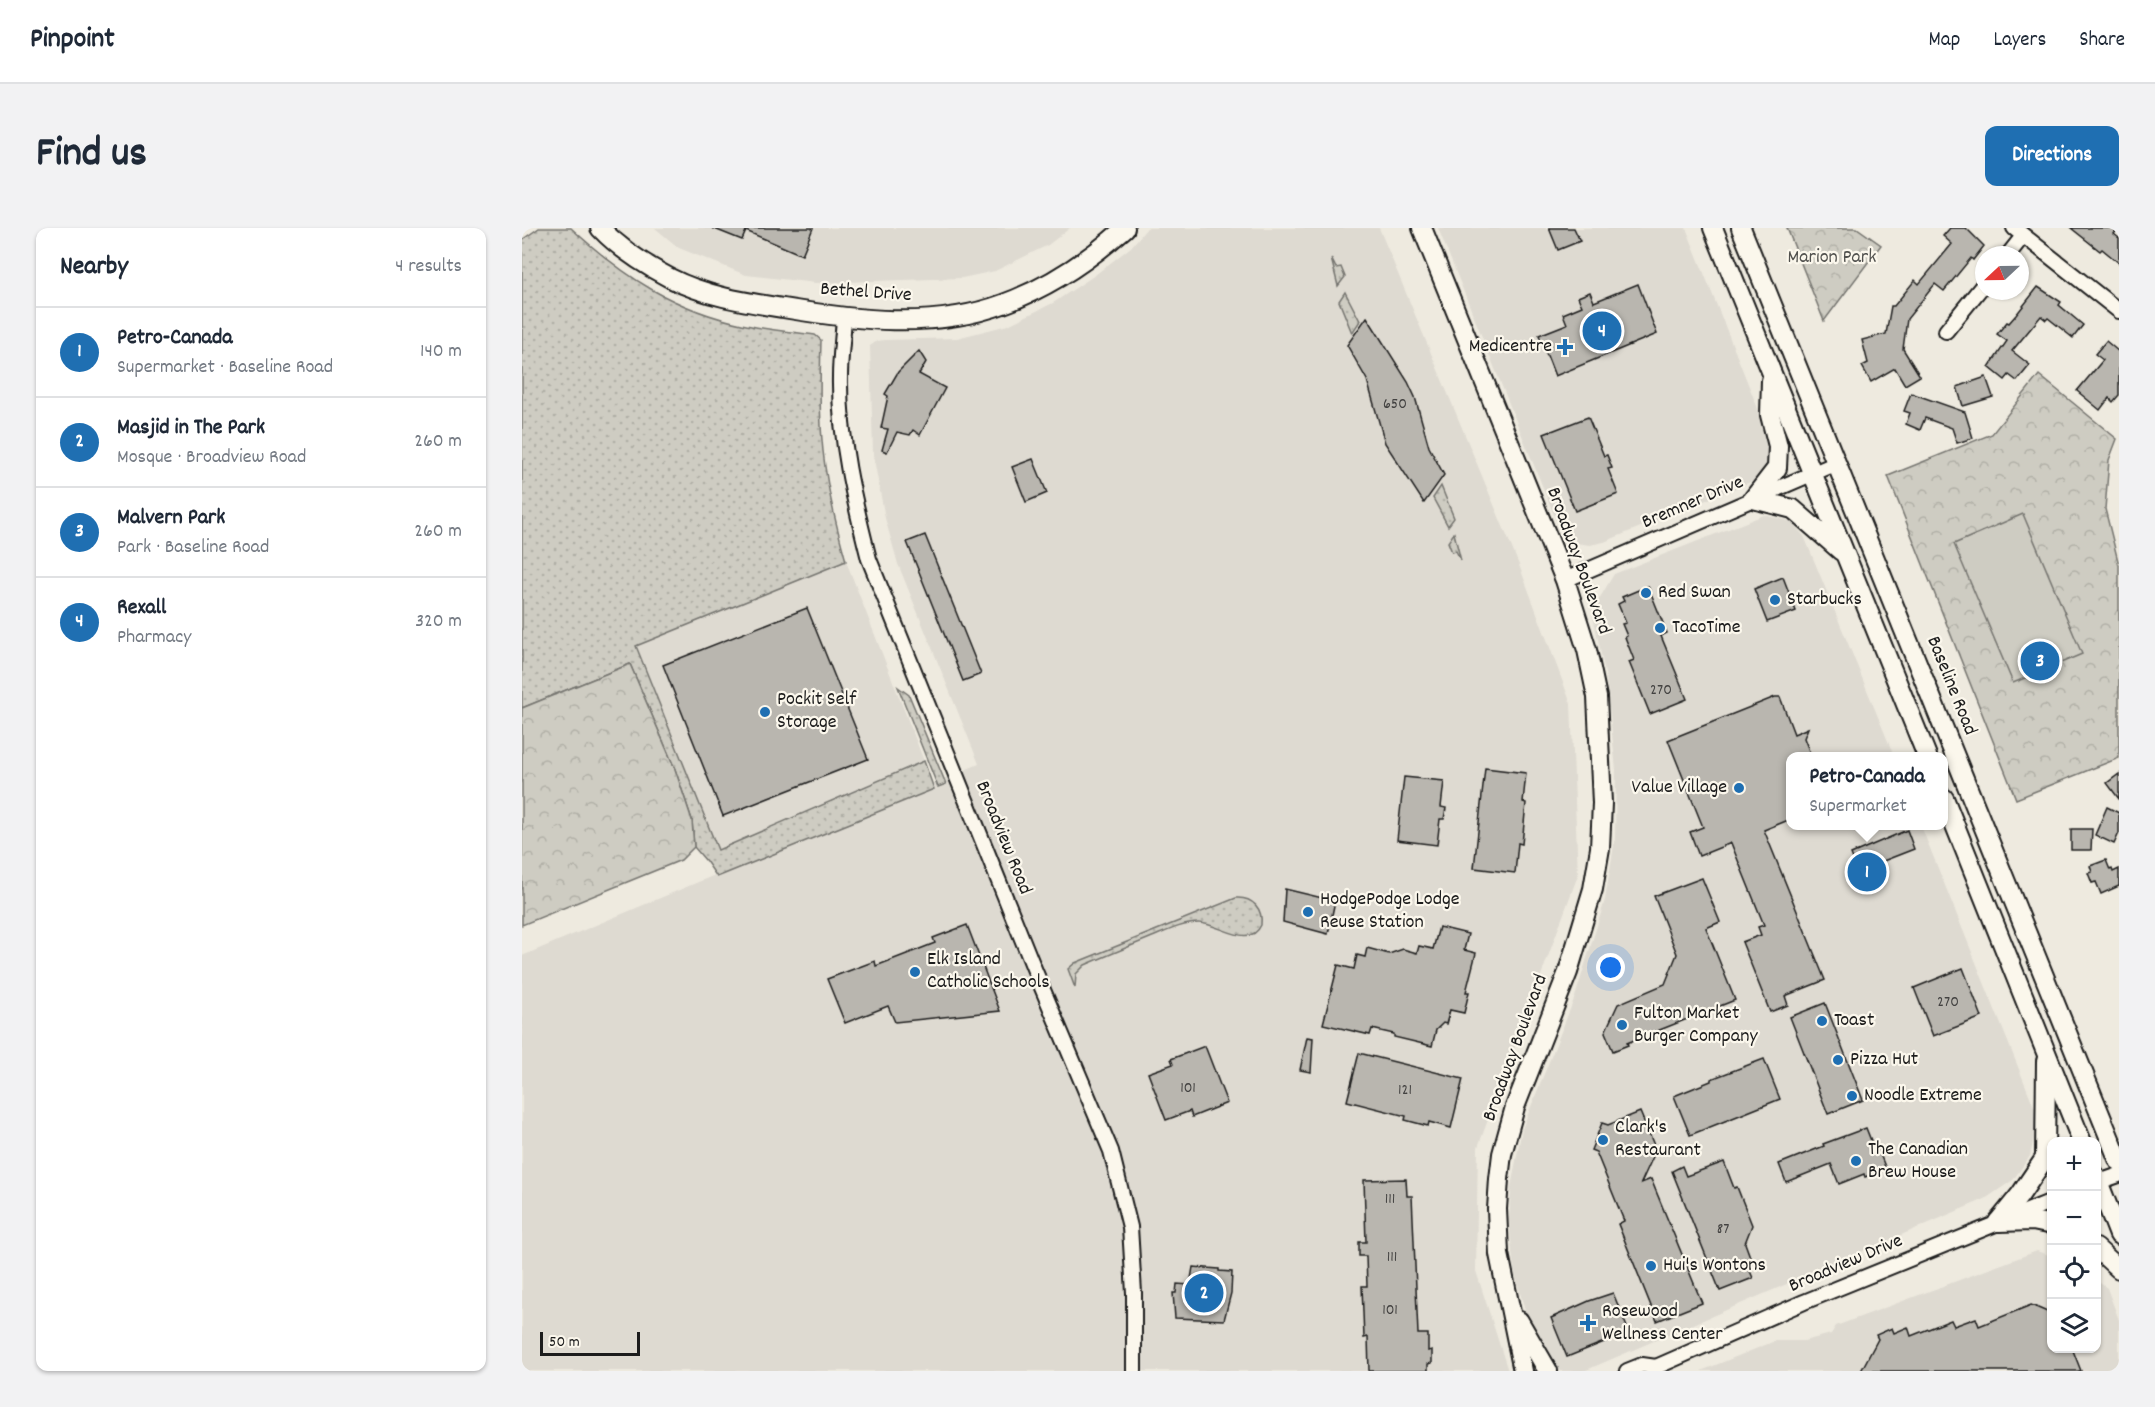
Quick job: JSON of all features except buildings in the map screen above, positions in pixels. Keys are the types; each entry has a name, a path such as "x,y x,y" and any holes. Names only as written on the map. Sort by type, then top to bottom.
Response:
{"main road":[{"name":"Bethel Drive","path":"600,228 639,260 669,278 698,289 734,300 844,317 889,320 945,317 1002,305 1045,286 1095,255 1125,228"},
{"name":"Broadway Boulevard","path":"1422,228 1565,580 1587,650 1597,697 1602,803 1600,848 1593,890 1573,957 1515,1107 1502,1154 1497,1209 1499,1254 1523,1371"},
{"path":"1713,228 1925,752"},
{"name":"Baseline Road","path":"1741,228 2119,1161"},
{"path":"1772,373 1770,415 1778,446 1777,468 1753,499 1793,509 1845,556"},
{"path":"1948,808 2080,1137"},
{"path":"1998,1221 2020,1195 2045,1158 2046,1050"},
{"path":"2101,1191 2119,1235"},
{"path":"1998,1221 2033,1221 2047,1224"},
{"path":"2101,1252 2119,1269"},
{"name":"Broadway Boulevard","path":"1511,1307 1548,1371"}],"street":[{"path":"2012,246 2019,232 2119,311"},
{"path":"1946,331 1975,295"},
{"name":"Broadview Road","path":"844,317 840,377 842,422 856,508 869,559 1035,971 1111,1150 1130,1227 1134,1293 1134,1371"},
{"name":"Bremner Drive","path":"1565,580 1837,463"},
{"path":"2101,1180 2119,1174"},
{"name":"Broadview Drive","path":"1627,1371 1642,1365 1655,1369 1804,1302 2047,1203"}],"shaded area":[{"path":"655,228 1070,228 1048,245 995,271 962,278 816,283 746,275 679,248"},
{"path":"1147,228 1379,228 1519,565 1571,704 1578,875 1478,1147 1476,1271 1508,1371 522,1371 522,956 979,764 898,564 885,518 873,454 870,346 877,341 885,340 957,338 1008,325 1053,303 1095,275 1131,247"},
{"path":"1438,228 1686,228 1772,444 1774,457 1760,478 1604,542 1590,545 1576,543 1564,533 1557,522"},
{"path":"1764,515 1790,521 1804,536 1892,752 1786,752 1786,830 1923,830 2035,1109 2035,1134 2030,1156 2013,1180 1985,1199 1584,1371 1558,1371 1551,1369 1534,1340 1514,1273 1509,1221 1511,1187 1522,1129 1575,997 1605,900 1615,839 1616,770 1606,678 1592,611 1614,574"},
{"path":"846,561 924,761 718,850 636,645"},
{"path":"2037,1251 2047,1255 2047,1353 2101,1353 2101,1284 2107,1288 2119,1320 2119,1371 1701,1371 1775,1341 1804,1341 1831,1334 1836,1326"}],"green space":[{"path":"539,228 571,228 611,262 673,301 720,319 771,330 815,335 821,340 820,409 823,451 832,506 846,561 636,646 718,850 924,761 934,789 717,877 694,847 692,820 675,769 630,664 522,708 522,240"},
{"name":"Marion Park","path":"1787,228 1857,228 1881,245 1824,321"},
{"path":"1331,258 1336,268 1341,267 1345,277 1338,286"},
{"path":"1345,292 1360,321 1352,333 1339,301"},
{"path":"2039,375 2117,439 2109,460 2105,509 2119,565 2119,758 2016,799 1888,476 1992,434"},
{"path":"1441,486 1454,518 1448,526 1433,498"},
{"path":"2023,514 2082,654 2013,683 1954,544"},
{"path":"1454,533 1461,561 1456,551 1452,552 1448,542"},
{"path":"630,664 675,769 692,820 694,847 681,860 522,925 522,708"},
{"path":"898,687 909,695 946,784 938,787"},
{"path":"1236,898 1242,898 1256,905 1261,925 1256,932 1242,935 1199,923 1180,926 1085,965 1076,974 1075,988 1068,969 1075,963"}],"place":[{"name":"Rexall","path":"1602,331"},
{"name":"Medicentre","path":"1565,347"},
{"name":"Red Swan","path":"1646,593"},
{"name":"Starbucks","path":"1775,600"},
{"name":"TacoTime","path":"1660,628"},
{"name":"Malvern Park","path":"2040,661"},
{"name":"Pockit Self Storage","path":"765,712"},
{"name":"Value Village","path":"1739,788"},
{"name":"Petro-Canada","path":"1867,872"},
{"name":"HodgePodge Lodge Reuse Station","path":"1308,912"},
{"name":"Elk Island Catholic Schools","path":"915,972"},
{"name":"Toast","path":"1822,1021"},
{"name":"Fulton Market Burger Company","path":"1622,1025"},
{"name":"Pizza Hut","path":"1838,1060"},
{"name":"Noodle Extreme","path":"1852,1096"},
{"name":"Clark's Restaurant","path":"1603,1140"},
{"name":"The Canadian Brew House","path":"1856,1161"},
{"name":"Hui's Wontons","path":"1651,1266"},
{"name":"Masjid in The Park","path":"1204,1293"},
{"name":"Rosewood Wellness Center","path":"1588,1323"}]}
